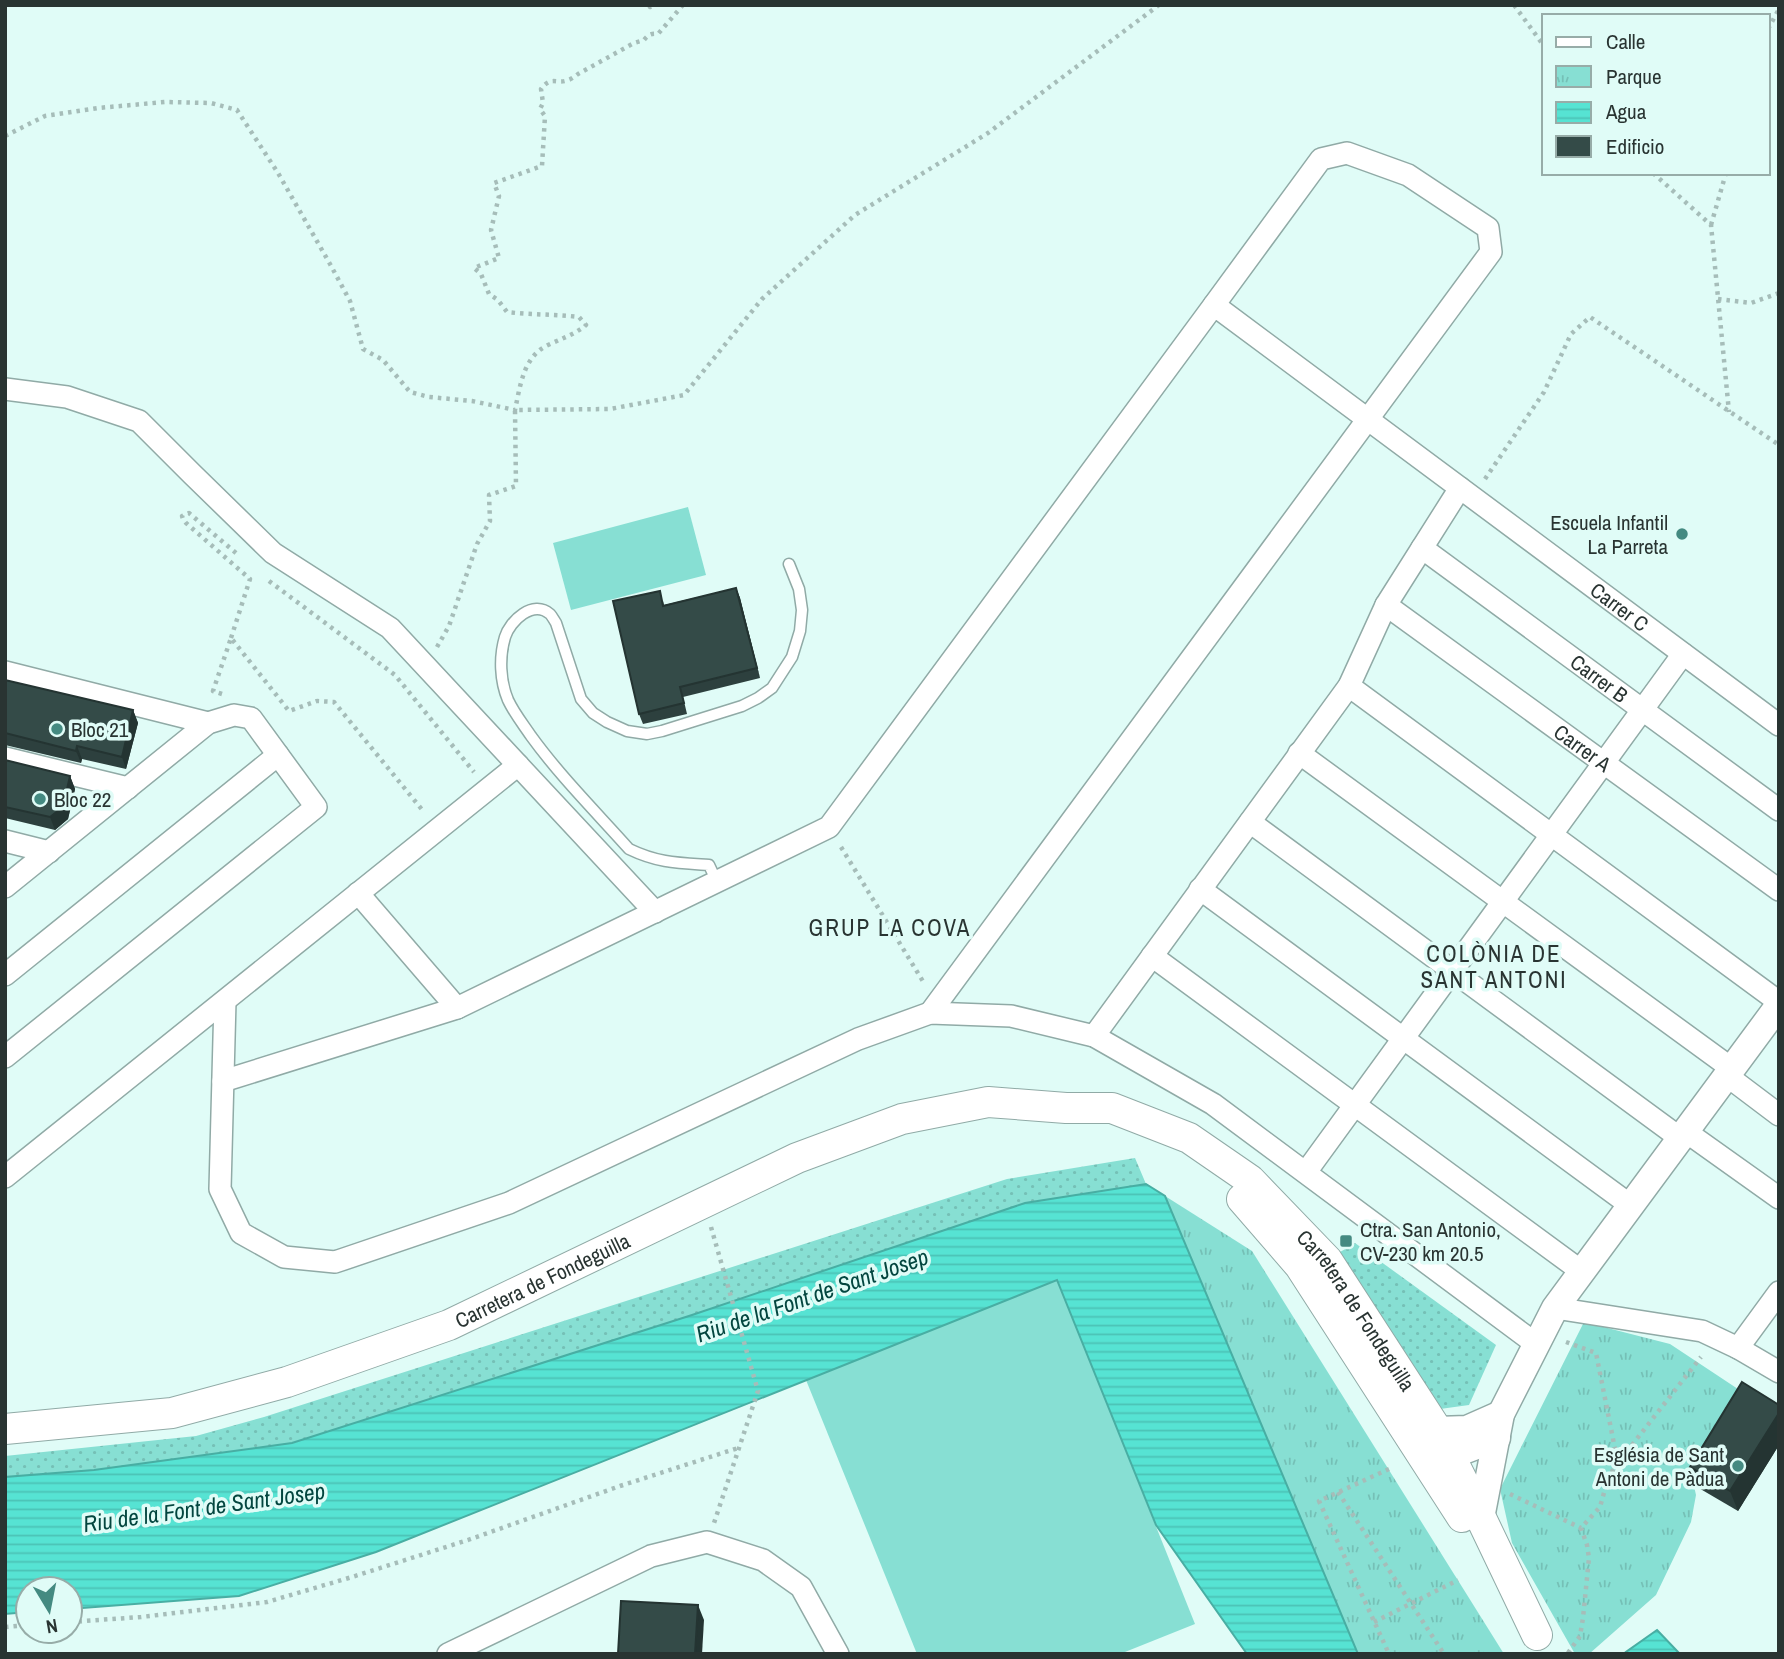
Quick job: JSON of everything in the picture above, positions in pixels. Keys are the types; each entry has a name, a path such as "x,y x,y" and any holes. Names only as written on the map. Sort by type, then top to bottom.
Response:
{"main road":[{"name":"Carretera de Fondeguilla","path":"5,1429 172,1413 287,1382 449,1325 797,1158 902,1119 988,1102 1066,1108 1112,1108 1189,1138 1250,1180 1327,1260 1444,1443 1543,1644"},
{"name":"Carretera de Fondeguilla","path":"1066,1108 1115,1125 1184,1155 1240,1196 1300,1266 1543,1644"}],"street":[{"path":"223,1081 457,1008 829,827 1321,159 1347,153 1408,175 1488,228 1491,252 930,1013"},
{"name":"Carrer C","path":"1214,305 1779,725"},
{"path":"5,389 67,397 139,421 273,553 390,628 655,912"},
{"path":"1094,1036 1349,686 1386,605 1422,548 1466,493"},
{"name":"Carrer B","path":"1422,548 1779,810"},
{"name":"Carrer A","path":"1386,605 1779,890"},
{"path":"1306,1172 1683,654"},
{"path":"5,671 208,723"},
{"path":"1349,686 1551,834 1776,1014 1729,1072 1555,1308 1499,1426 1482,1518"},
{"path":"5,887 208,723 234,715 251,718 316,807 5,1057"},
{"path":"1299,753 1729,1072 1779,1115"},
{"path":"5,975 278,755"},
{"path":"5,758 128,788"},
{"path":"5,1177 518,765"},
{"path":"1250,822 1452,971 1683,1134 1779,1198"},
{"path":"5,841 49,852"},
{"path":"1200,889 1630,1205"},
{"path":"358,893 457,1008"},
{"path":"1152,956 1581,1271"},
{"path":"225,1001 219,1189 242,1233 284,1257 335,1262 509,1203 858,1039 930,1013 1011,1016 1094,1036 1213,1104 1536,1344"},
{"path":"1738,1348 1779,1292"},
{"path":"1555,1308 1702,1331 1779,1372"},
{"path":"1359,1356 1385,1375 1424,1443 1444,1443 1499,1426"},
{"path":"1444,1443 1467,1429 1499,1426"},
{"path":"1444,1443 1447,1493"},
{"path":"448,1654 651,1556 707,1542 763,1560 801,1587 838,1654"}],"lane":[{"path":"717,882 709,865 666,862 647,858 629,849 547,758 508,699 501,668 505,636 520,615 530,610 549,613 556,622 581,699 593,713 626,732 647,734 662,731 742,706 772,688 792,657 800,631 802,610 799,589 789,564"}],"path":[{"path":"649,5 656,5"},
{"path":"427,666 449,626 477,544 490,521 489,495 516,486 515,410 521,380 528,364 543,348 578,332 586,325 579,317 507,312 498,300 489,294 481,274 474,268 499,258 491,230 499,196 494,183 542,166 545,116 540,109 543,103 541,89 546,82 570,80 647,36 658,34 683,5"},
{"path":"5,136 45,116 98,108 211,103 237,110 278,173 350,301 363,349 383,360 410,392 515,410 610,409 684,395 762,299 855,215 988,133 1159,5"},
{"path":"1514,5 1542,43"},
{"path":"1770,25 1779,9"},
{"path":"1655,175 1711,225"},
{"path":"1725,175 1711,225 1729,412"},
{"path":"1718,299 1751,303 1779,293"},
{"path":"1466,493 1544,392 1571,334 1590,317 1779,445"},
{"path":"242,716 244,701 213,691 250,579 186,523 182,516 189,513 245,561"},
{"path":"264,578 395,675 488,789"},
{"path":"231,638 289,711 317,701 334,702 438,829"},
{"path":"829,827 931,995 930,1013"},
{"path":"704,1202 758,1391 707,1542"},
{"path":"1565,1341 1596,1353 1618,1464"},
{"path":"1581,1528 1600,1507 1608,1482 1618,1464 1704,1353"},
{"path":"84,1621 267,1602 468,1541 620,1486 738,1448"},
{"path":"1389,1469 1319,1501 1389,1654"},
{"path":"1500,1489 1581,1528 1589,1558 1583,1618 1580,1636 1568,1653"},
{"path":"1338,1492 1444,1654"},
{"path":"1374,1622 1458,1580"}],"green space":[{"path":"688,507 706,575 571,610 553,543"},
{"path":"1135,1158 1146,1184 1025,1203 692,1315 292,1443 94,1470 5,1477 5,1456 196,1436 264,1417 1007,1179"},
{"path":"1165,1196 1252,1251 1504,1654 1358,1654"},
{"path":"1355,1243 1496,1345 1469,1405 1440,1409 1327,1260"},
{"path":"1057,1279 1195,1624 1120,1654 917,1654 806,1380"},
{"path":"1584,1322 1670,1344 1744,1393 1690,1468 1696,1495 1691,1522 1656,1595 1589,1654 1575,1654 1512,1543 1500,1489"}],"water":[{"name":"Riu de la Font de Sant Josep","path":"1146,1184 1165,1196 1358,1654 1247,1654 1156,1525 1057,1280 376,1552 239,1596 84,1608 84,1575 14,1575 14,1613 5,1614 5,1477 94,1470 292,1443 692,1315 1025,1203"},
{"path":"1657,1630 1680,1654 1626,1652"}],"building":[{"path":"736,588 757,668 680,687 684,703 639,714 613,601 660,591 663,606"},
{"path":"5,680 133,710 122,757 77,746 76,751 5,733"},
{"name":"Bloc 22","path":"5,760 70,776 63,807 50,817 5,807"},
{"path":"1742,1382 1779,1405 1779,1413 1730,1491 1690,1467"},
{"path":"621,1601 698,1605 695,1654 618,1654"}],"place":[{"name":"Escuela Infantil La Parreta","path":"1682,534"},
{"name":"Bloc 21","path":"57,729"},
{"name":"Bloc 22","path":"40,799"},
{"name":"Ctra. San Antonio, CV-230 km 20.5","path":"1346,1241"},
{"name":"Església de Sant Antoni de Pàdua","path":"1738,1466"}],"district":[{"name":"GRUP LA COVA","path":"890,927"},
{"name":"COLÒNIA DE SANT ANTONI","path":"1494,966"}]}
